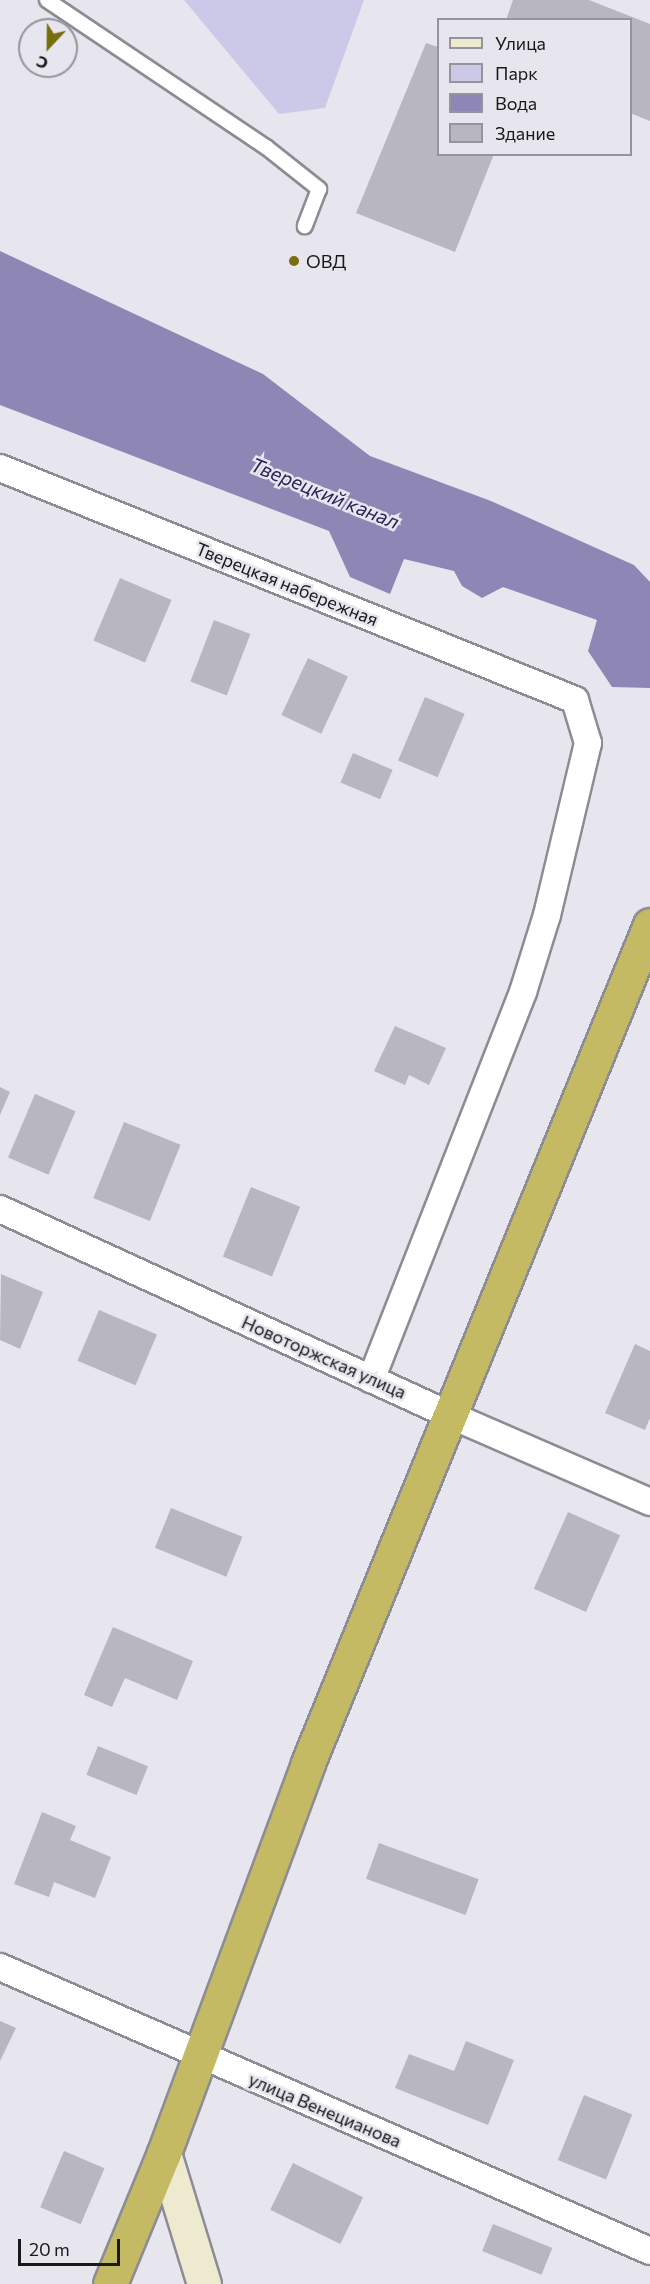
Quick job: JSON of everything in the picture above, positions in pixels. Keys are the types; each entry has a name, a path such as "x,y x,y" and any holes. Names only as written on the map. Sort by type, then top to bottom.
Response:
{"highway":[{"path":"110,2284 164,2153 308,1763 650,925"}],"street":[{"name":"Тверецкая набережная","path":"0,468 574,700 588,743 547,915 523,992 371,1379"},
{"name":"Новоторжская улица","path":"0,1209 450,1415 650,1502"},
{"name":"улица Венецианова","path":"0,1967 650,2251"},
{"path":"164,2153 204,2284"}],"lane":[{"path":"47,0 266,147 319,189 305,226"}],"green space":[{"path":"184,0 364,0 325,108 279,114"}],"water":[{"name":"Тверецкий канал","path":"0,251 263,374 370,456 491,501 634,565 650,582 650,688 612,687 588,651 597,620 503,587 482,598 462,586 454,571 404,559 390,594 350,577 329,531 0,405"}],"building":[{"path":"513,0 589,0 650,24 650,121 632,114 632,18 507,18"},
{"path":"426,43 437,47 437,156 493,156 455,252 356,213"},
{"path":"120,578 172,600 145,662 93,641"},
{"path":"214,620 250,634 227,696 190,682"},
{"path":"308,658 348,677 321,734 281,715"},
{"path":"425,697 465,714 438,777 398,761"},
{"path":"353,753 393,770 380,799 340,782"},
{"path":"395,1026 446,1048 429,1085 409,1075 405,1085 374,1071"},
{"path":"0,1087 10,1092 0,1115"},
{"path":"35,1094 76,1111 49,1175 8,1158"},
{"path":"124,1122 181,1145 150,1221 93,1198"},
{"path":"251,1187 300,1207 272,1276 223,1257"},
{"path":"1,1274 43,1292 20,1349 0,1340"},
{"path":"99,1310 157,1335 136,1385 78,1361"},
{"path":"635,1344 650,1351 650,1418 645,1430 605,1413"},
{"path":"171,1508 242,1537 226,1577 155,1548"},
{"path":"568,1512 620,1535 586,1612 534,1589"},
{"path":"113,1627 193,1661 177,1700 125,1678 112,1707 84,1695"},
{"path":"98,1746 148,1766 136,1795 86,1775"},
{"path":"42,1812 76,1826 70,1840 111,1857 95,1898 54,1882 49,1897 14,1884"},
{"path":"379,1843 479,1879 466,1915 366,1879"},
{"path":"0,2021 16,2028 0,2061"},
{"path":"466,2041 514,2060 488,2125 395,2088 409,2054 454,2071"},
{"path":"584,2095 632,2114 606,2179 558,2160"},
{"path":"64,2151 105,2168 81,2224 40,2207"},
{"path":"293,2163 363,2197 340,2244 270,2210"},
{"path":"493,2224 552,2248 541,2275 482,2251"}],"place":[{"name":"ОВД","path":"294,261"}]}
